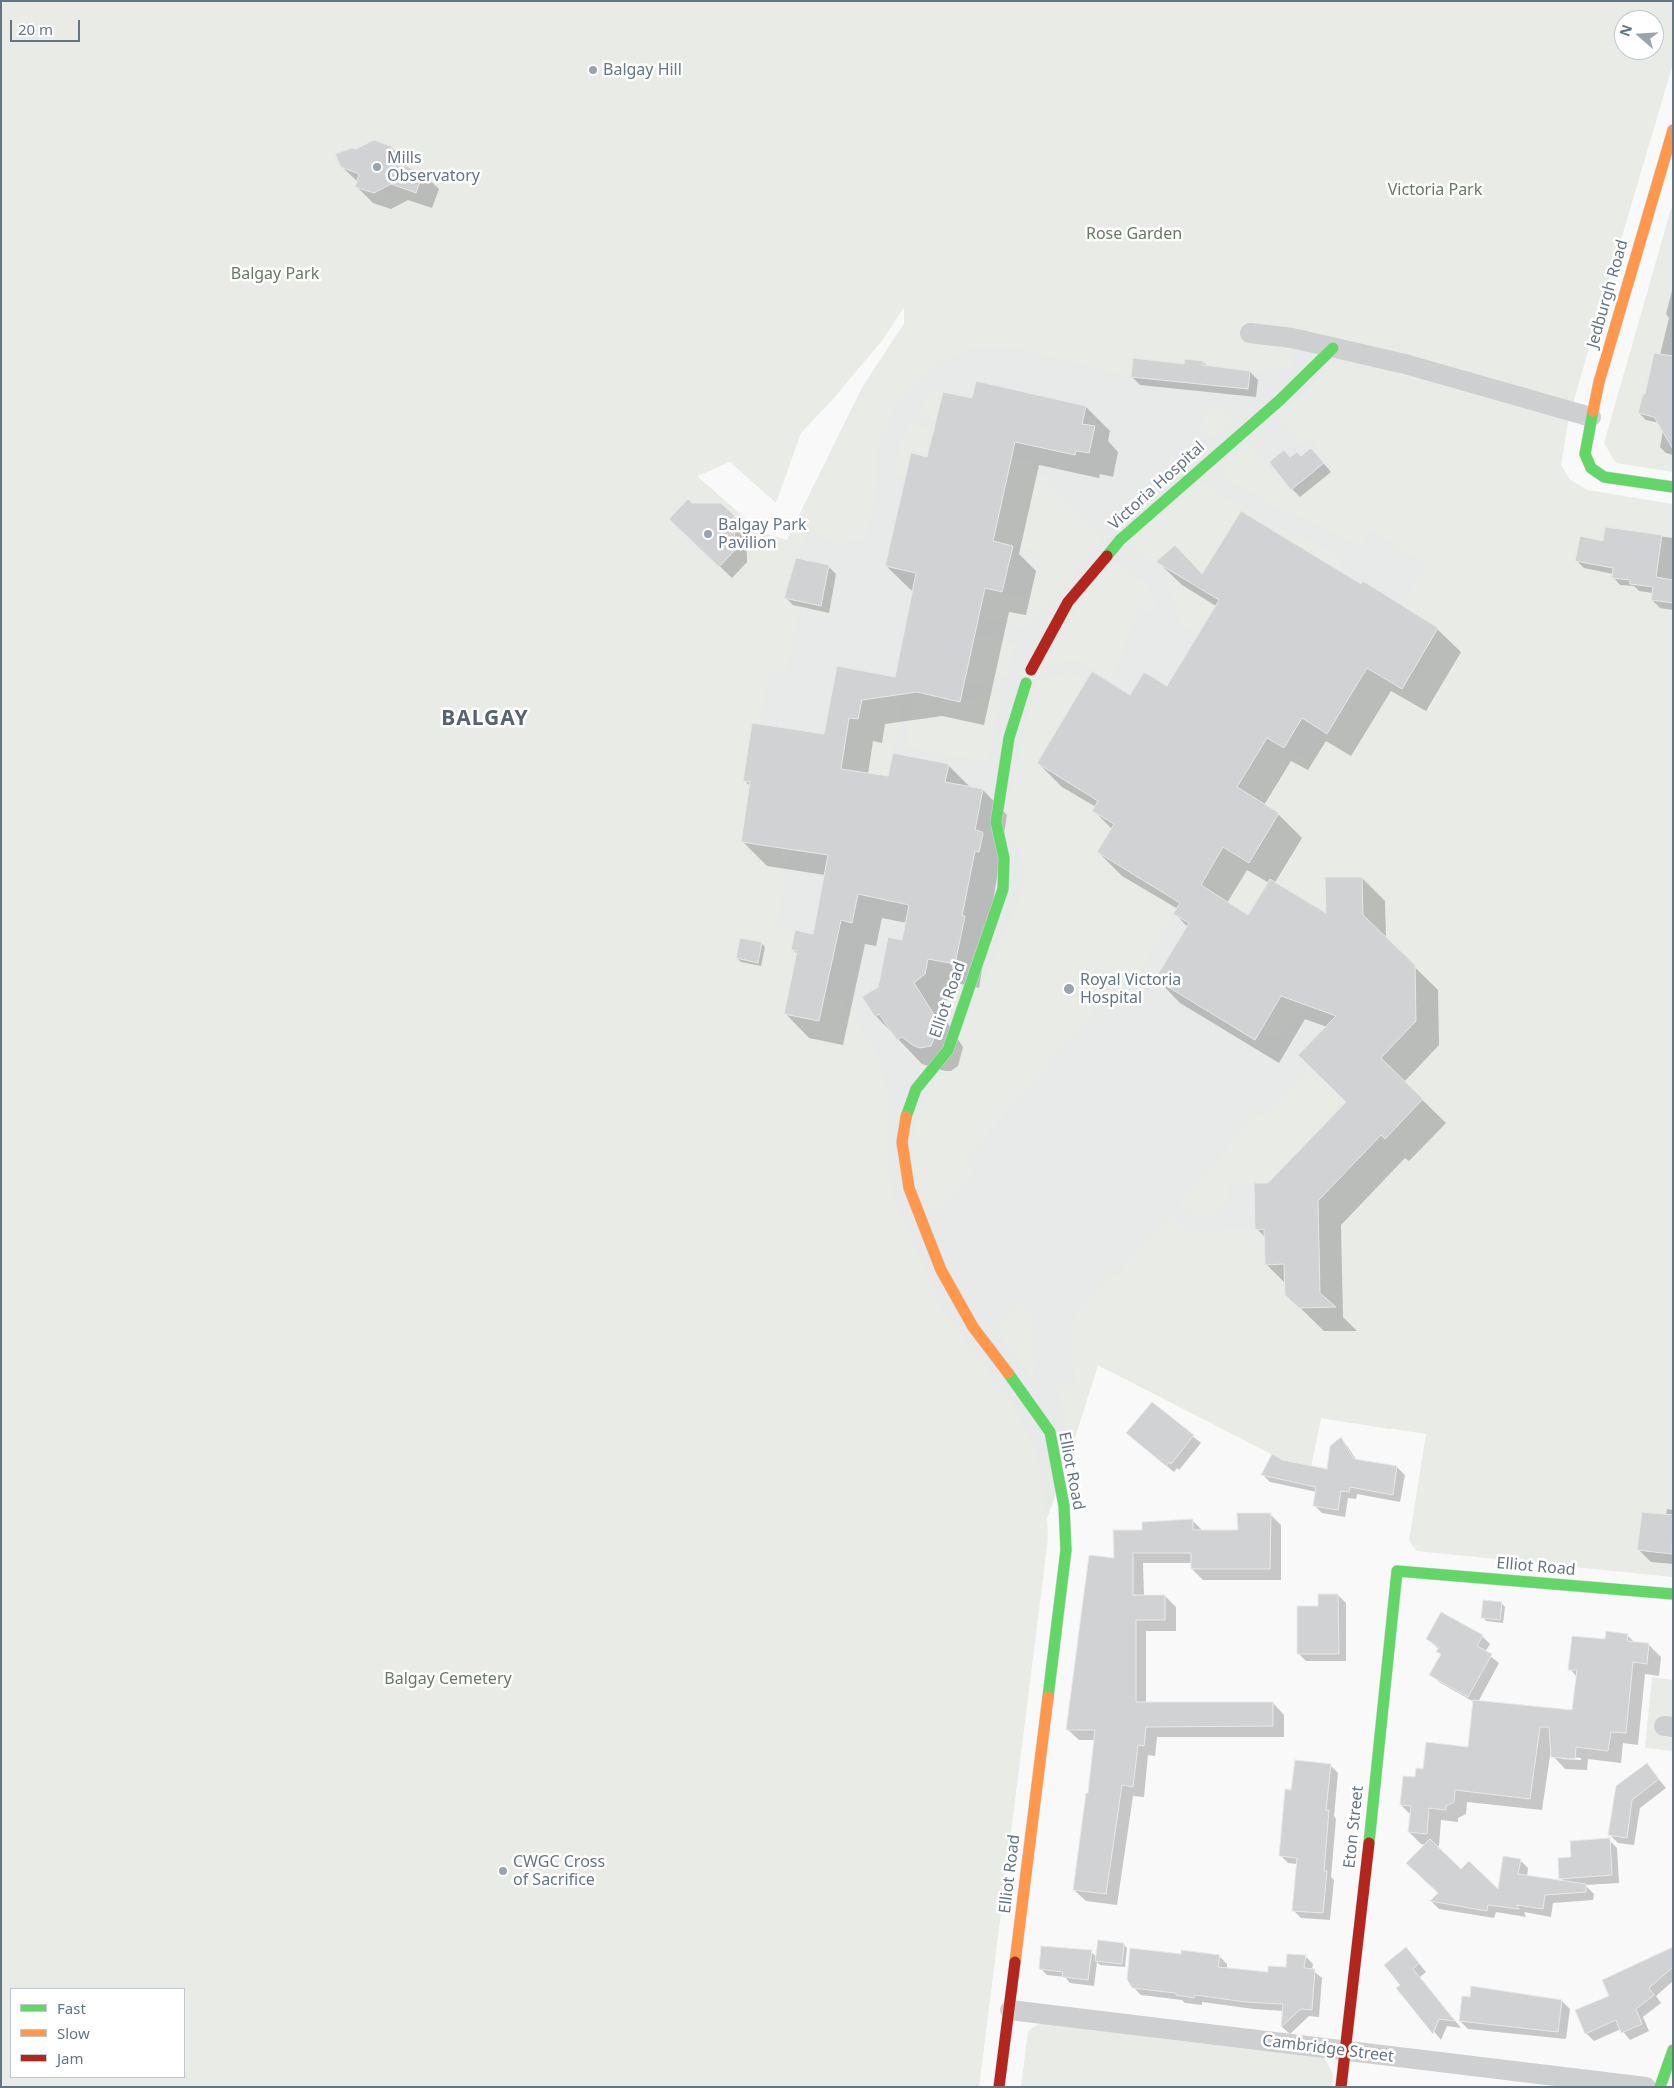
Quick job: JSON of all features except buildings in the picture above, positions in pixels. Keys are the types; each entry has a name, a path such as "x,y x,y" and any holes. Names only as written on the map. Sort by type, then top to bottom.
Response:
{"street":[{"name":"Jedburgh Road","path":"1673,130 1666,176 1591,417 1585,454 1591,468 1604,477 1673,487"},
{"path":"1250,333 1292,338 1405,364 1591,417"},
{"name":"Victoria Hospital","path":"1031,670 1068,602 1120,540 1280,400 1332,348"},
{"name":"Elliot Road","path":"999,2087 1066,1550 1064,1506 1050,1432 1017,1384 973,1327 941,1270 909,1188 902,1142 907,1110 916,1089 948,1050 1003,889 1004,858 996,822 1009,738 1026,683"},
{"name":"Elliot Road","path":"1397,1571 1673,1594"},
{"name":"Eton Street","path":"1341,2087 1382,1726 1397,1571"},
{"name":"Cambridge Street","path":"1010,2010 1646,2087"},
{"path":"1660,2087 1673,2050"}],"shaded area":[{"name":"Royal Victoria Hospital","path":"904,324 1291,346 1568,421 1561,465 1569,479 1587,490 1390,1429 1321,1418 1311,1466 1283,1460 1098,1365 1047,1519 988,1453 644,1164 787,540 863,386"}],"green space":[{"path":"1,1 1673,1 1673,64 1568,421 1561,465 1569,479 1587,490 1673,504 1673,1577 1417,1551 1409,1541 1426,1434 1321,1418 1311,1466 1283,1460 1098,1365 1070,1453 1057,1385 1074,1385 1072,1320 1110,1274 1114,1277 1169,1215 1185,1231 1264,1229 1265,1264 1284,1264 1284,1284 1289,1288 1284,1294 1299,1308 1322,1308 1329,1301 1320,1293 1322,1290 1315,1283 1303,1264 1319,1263 1318,1201 1381,1135 1385,1138 1423,1099 1381,1058 1416,1021 1415,965 1371,922 1363,922 1362,877 1325,878 1327,962 1308,903 1270,879 1248,915 1209,891 1194,896 1223,847 1249,863 1279,813 1253,797 1242,814 1218,768 1240,782 1258,753 1227,703 1272,741 1310,763 1367,668 1402,689 1438,628 1400,605 1426,565 1372,530 1363,545 1354,545 1328,529 1281,510 1224,479 1223,462 1248,443 1291,495 1330,463 1311,440 1302,447 1276,417 1339,360 1291,346 1293,368 1250,371 1203,365 1203,361 1185,359 1182,363 1133,358 1131,377 1021,349 972,348 936,364 901,397 879,444 875,499 868,533 860,544 845,539 842,546 810,530 796,558 784,597 821,606 829,565 838,566 830,615 800,609 786,674 770,672 760,724 752,723 743,780 750,782 741,842 791,850 777,926 795,930 791,949 797,951 784,1014 819,1021 824,996 844,1001 879,1057 890,1100 887,1157 895,1200 943,1310 1012,1403 1036,1447 1047,1519 1048,1539 979,2087 1,2087","holes":["904,307 904,324 863,386 787,540 761,532 697,476 730,462 776,503 801,433 833,399 884,338"]},
{"path":"1673,208 1673,472 1616,463 1604,443 1671,209"},
{"path":"934,390 943,392 937,419 920,416 916,413"},
{"path":"1209,406 1222,408 1235,421 1212,439 1200,427"},
{"path":"909,423 945,431 960,464 911,453 905,477 896,475 899,445"},
{"path":"1011,458 1030,461 1104,536 1049,607 1034,616 1024,629 979,616 985,588 1032,599 1042,552 993,541"},
{"path":"1199,481 1268,523 1327,550 1344,562 1339,570 1241,511 1195,586 1219,600 1217,604 1229,628 1209,616 1197,635 1181,625 1165,575 1185,555 1175,545 1154,564 1133,548 1134,537"},
{"path":"1112,563 1120,564 1148,585 1157,608 1156,614 1139,608 1122,656 1109,681 1073,659 1041,668 1090,587"},
{"path":"975,632 1017,644 1006,677 963,689"},
{"path":"1070,671 1123,706 1070,709 1037,763 1098,801 1092,811 1114,824 1097,852 1180,903 1124,998 1113,990 964,1162 976,1173 945,1207 932,1207 920,1198 910,1148 917,1114 968,1015 1020,897 1025,876 1018,849 1002,826 1035,681"},
{"path":"1002,690 989,763 905,747 913,700 924,694 960,702"},
{"path":"892,696 904,699 888,776 841,769 837,715 858,719 862,698"},
{"path":"1296,971 1309,999 1307,1006 1279,1037 1255,1040"},
{"path":"1310,1067 1346,1102 1268,1183 1229,1184 1229,1201 1215,1215 1192,1216 1179,1203 1258,1112 1264,1117"},
{"path":"1020,1302 1032,1313 1035,1385 994,1328"},
{"path":"1652,1677 1673,1680 1673,1718 1664,1717 1661,1736 1673,1738 1673,1751 1645,1748"},
{"path":"1040,2023 1324,2057 1333,2074 1332,2087 1021,2087 1028,2031"}],"traffic: fast":[{"path":"1107,556 1120,540 1280,400 1333,348"},
{"path":"1593,411 1585,454 1591,468 1604,477 1673,487"},
{"path":"906,1117 916,1089 948,1050 1003,889 1004,858 996,822 1009,738 1026,683"},
{"path":"1008,1373 1050,1432 1064,1506 1066,1550 1048,1697"},
{"path":"1369,1843 1397,1571 1673,1594"},
{"path":"1660,2087 1673,2050"}],"traffic: slow":[{"path":"1593,411 1599,382 1673,130"},
{"path":"906,1117 902,1142 909,1188 941,1270 973,1327 1008,1373"},
{"path":"1015,1962 1048,1697"}],"traffic: jam":[{"path":"1031,670 1068,602 1107,556"},
{"path":"1341,2087 1369,1843"},
{"path":"999,2087 1015,1962"}],"place":[{"name":"Balgay Hill","path":"593,70"},
{"name":"Mills Observatory","path":"377,167"},
{"name":"Balgay Park Pavilion","path":"708,534"},
{"name":"Royal Victoria Hospital","path":"1069,989"},
{"name":"CWGC Cross of Sacrifice","path":"503,1871"}],"district":[{"name":"BALGAY","path":"485,719"}],"park label":[{"name":"Victoria Park","path":"1435,190"},
{"name":"Rose Garden","path":"1134,234"},
{"name":"Balgay Park","path":"275,274"},
{"name":"Balgay Cemetery","path":"448,1679"}]}
